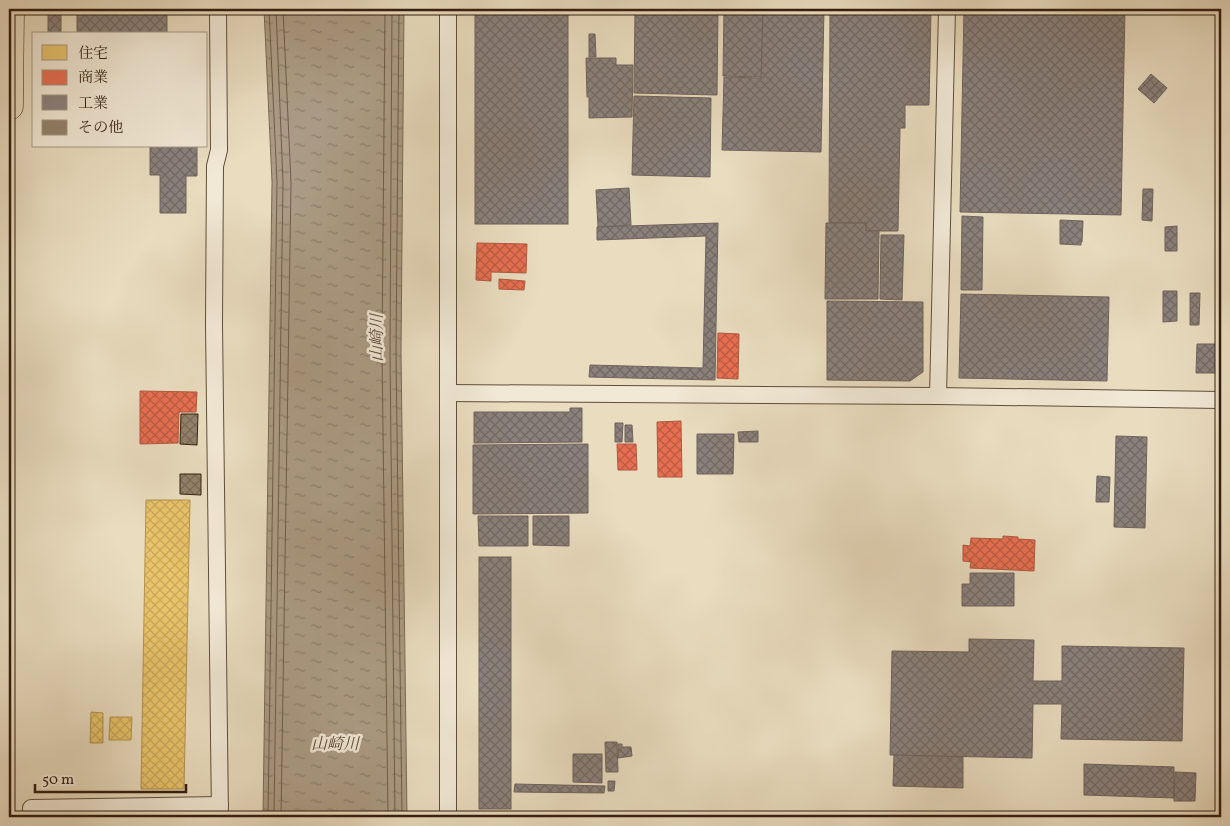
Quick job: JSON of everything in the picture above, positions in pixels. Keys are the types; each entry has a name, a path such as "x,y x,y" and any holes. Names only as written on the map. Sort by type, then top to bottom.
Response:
{"highway":[{"path":"9,106 10,9"}],"street":[{"path":"31,817 31,808 220,811 214,324 215,166 219,150 218,9"},
{"path":"448,9 448,817"},
{"path":"938,396 947,9"},
{"path":"448,393 1221,400"}],"water":[{"name":"山崎川","path":"264,9 404,9 401,353 407,817 263,817 272,182"}],"building: 住宅":[{"path":"146,500 190,500 184,789 141,789"},
{"path":"91,712 103,713 103,743 90,743"},
{"path":"110,717 132,717 131,740 109,740"}],"building: 商業":[{"path":"477,243 527,244 526,273 491,272 491,281 476,280"},
{"path":"499,279 525,281 524,290 499,289"},
{"path":"718,333 739,334 738,379 717,378"},
{"path":"140,391 197,392 196,412 179,412 178,443 140,444"},
{"path":"681,421 682,477 658,477 657,422"},
{"path":"617,444 636,444 637,470 618,470"},
{"path":"1003,536 1035,540 1034,571 970,568 971,562 963,561 963,545 970,546 971,538 1003,539"}],"building: 工業":[{"path":"48,9 61,9 61,32 48,32"},
{"path":"77,9 167,9 167,32 77,32"},
{"path":"475,9 568,9 568,224 475,224"},
{"path":"635,9 718,9 717,95 634,93"},
{"path":"724,9 763,9 762,77 723,76"},
{"path":"763,9 824,9 821,152 722,150 724,77 761,78"},
{"path":"830,9 931,9 929,105 905,105 905,128 900,128 898,231 866,231 866,223 829,223"},
{"path":"964,9 1125,9 1121,215 960,212"},
{"path":"589,34 595,34 596,57 589,57"},
{"path":"586,58 616,58 616,65 633,65 632,117 589,118"},
{"path":"1151,74 1167,88 1154,103 1138,89"},
{"path":"634,96 711,98 710,177 632,175"},
{"path":"150,148 197,148 197,176 186,176 186,213 160,213 160,175 150,175"},
{"path":"629,188 631,225 598,227 596,190"},
{"path":"1143,189 1153,189 1152,221 1142,220"},
{"path":"962,216 983,217 982,290 961,290"},
{"path":"1060,220 1083,221 1081,245 1060,244"},
{"path":"718,223 715,380 589,377 590,365 703,368 706,236 597,240 597,227"},
{"path":"826,223 866,223 866,231 879,231 878,299 825,299"},
{"path":"1177,226 1177,251 1165,251 1165,227"},
{"path":"881,235 904,235 902,300 880,299"},
{"path":"1163,291 1177,291 1177,321 1163,322"},
{"path":"1190,293 1200,293 1199,325 1190,325"},
{"path":"961,294 1109,297 1107,381 959,378"},
{"path":"1218,296 1221,296 1221,309 1219,309"},
{"path":"827,301 923,302 923,372 910,381 827,380"},
{"path":"1197,344 1221,344 1221,373 1196,373"},
{"path":"570,408 582,408 582,442 474,443 474,412 570,412"},
{"path":"615,423 623,423 622,442 615,442"},
{"path":"625,425 632,425 633,442 625,442"},
{"path":"758,431 758,442 739,442 738,432"},
{"path":"697,434 734,434 733,474 697,474"},
{"path":"1116,436 1147,437 1145,528 1114,527"},
{"path":"588,444 588,513 473,514 473,445"},
{"path":"1097,476 1110,477 1109,502 1096,502"},
{"path":"478,516 528,516 528,546 479,546"},
{"path":"533,516 569,516 569,546 533,545"},
{"path":"479,557 511,557 511,809 479,809"},
{"path":"970,573 1014,573 1014,606 962,606 962,584 970,584"},
{"path":"969,639 1034,640 1033,681 1062,681 1062,646 1184,648 1182,741 1061,739 1062,704 1033,704 1032,758 890,755 892,651 969,652"},
{"path":"605,742 617,742 618,772 606,772"},
{"path":"618,744 622,744 622,747 631,747 632,756 618,758"},
{"path":"573,754 602,754 602,783 573,782"},
{"path":"894,755 963,757 963,788 893,786"},
{"path":"1084,764 1174,767 1174,798 1084,795"},
{"path":"1175,772 1196,773 1195,801 1174,801"},
{"path":"608,781 615,781 614,791 608,791"},
{"path":"515,784 605,786 604,793 514,792"}],"building: その他":[{"path":"181,414 198,414 197,445 180,444"},
{"path":"180,474 201,474 201,495 180,494"}]}
